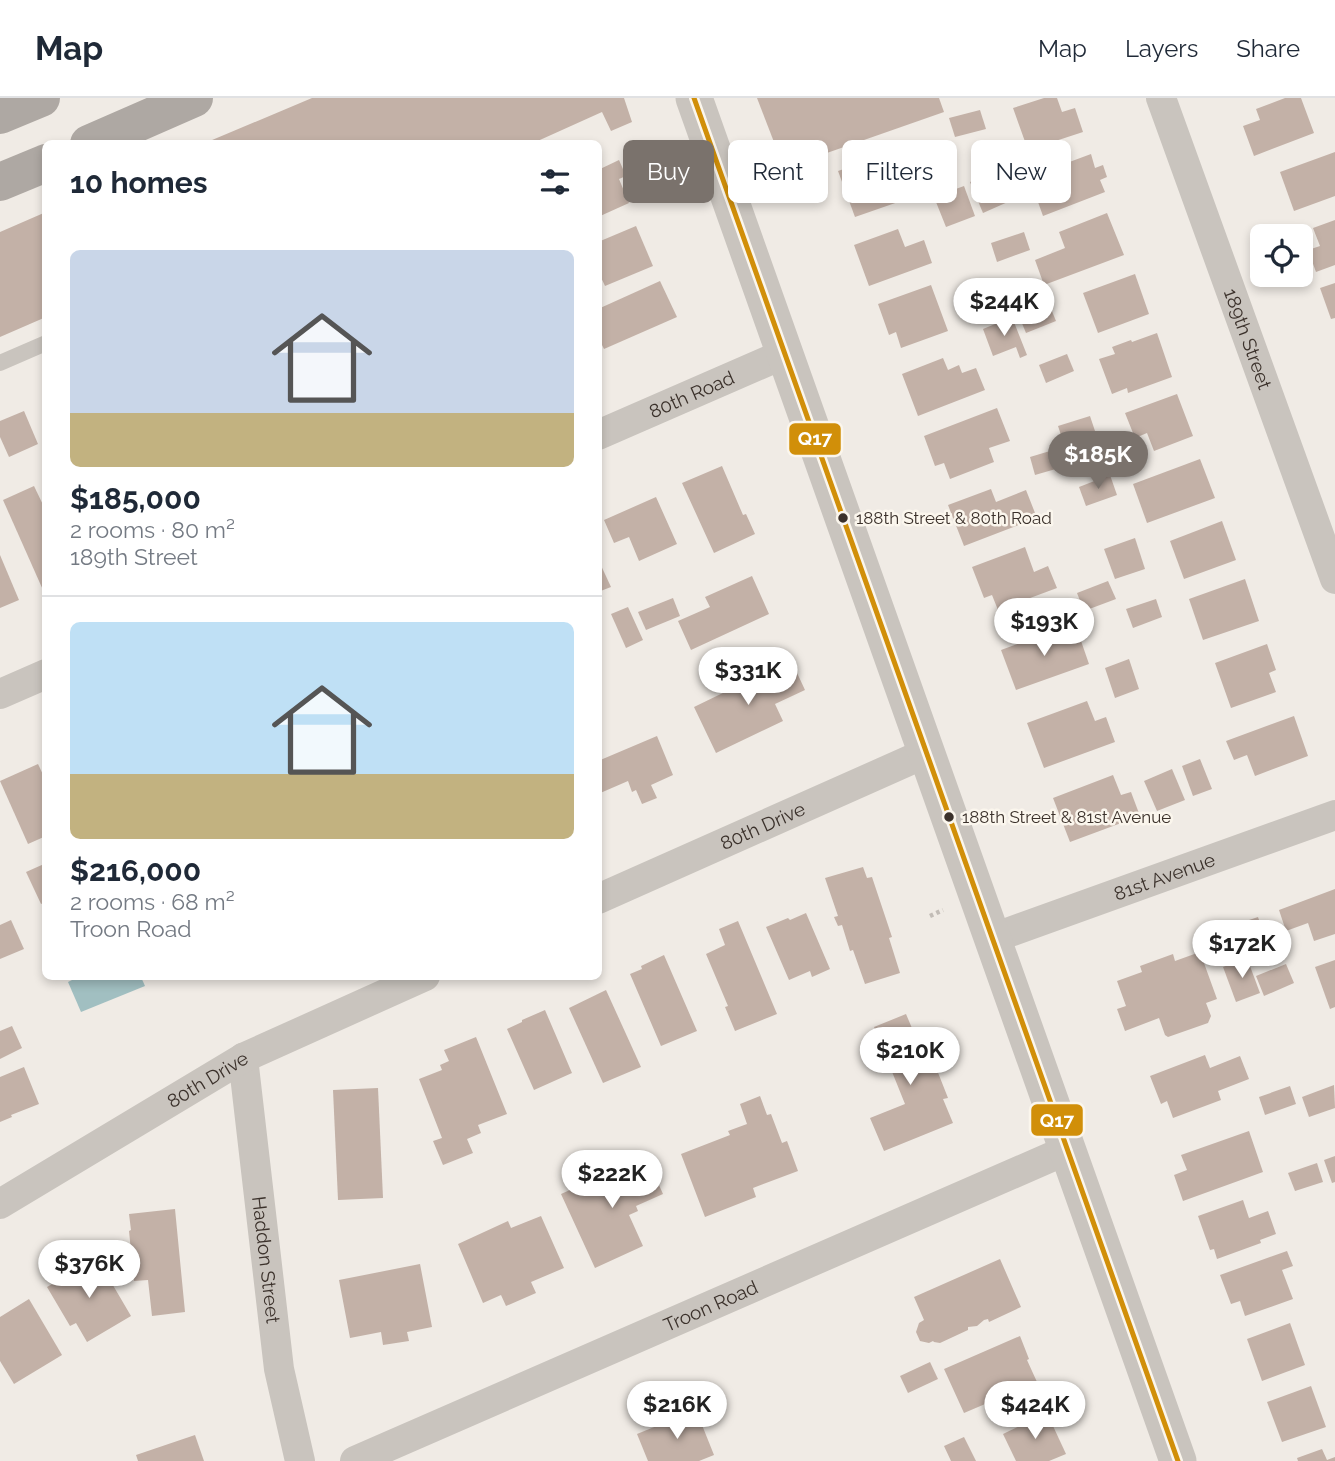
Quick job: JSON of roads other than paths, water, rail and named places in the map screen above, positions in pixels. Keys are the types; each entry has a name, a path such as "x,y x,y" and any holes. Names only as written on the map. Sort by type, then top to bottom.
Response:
{"main road":[{"path":"0,115 41,98"},
{"path":"102,140 194,98"},
{"path":"0,182 42,165"}],"street":[{"path":"694,98 1178,1461"},
{"name":"189th Street","path":"1161,98 1335,579"},
{"name":"80th Road","path":"602,433 784,354"},
{"path":"0,694 42,676"},
{"name":"80th Drive","path":"602,897 926,753"},
{"name":"81st Avenue","path":"993,938 1335,815"},
{"name":"80th Drive","path":"0,1204 243,1058 416,980"},
{"name":"Haddon Street","path":"243,1058 279,1369 300,1461"},
{"name":"Troon Road","path":"355,1461 1067,1150"}],"lane":[{"path":"0,363 42,345"}],"water":[{"path":"142,980 145,986 81,1012 68,982"}],"place":[{"name":"188th Street & 80th Road","path":"843,518"},
{"name":"188th Street & 81st Avenue","path":"949,817"}]}
